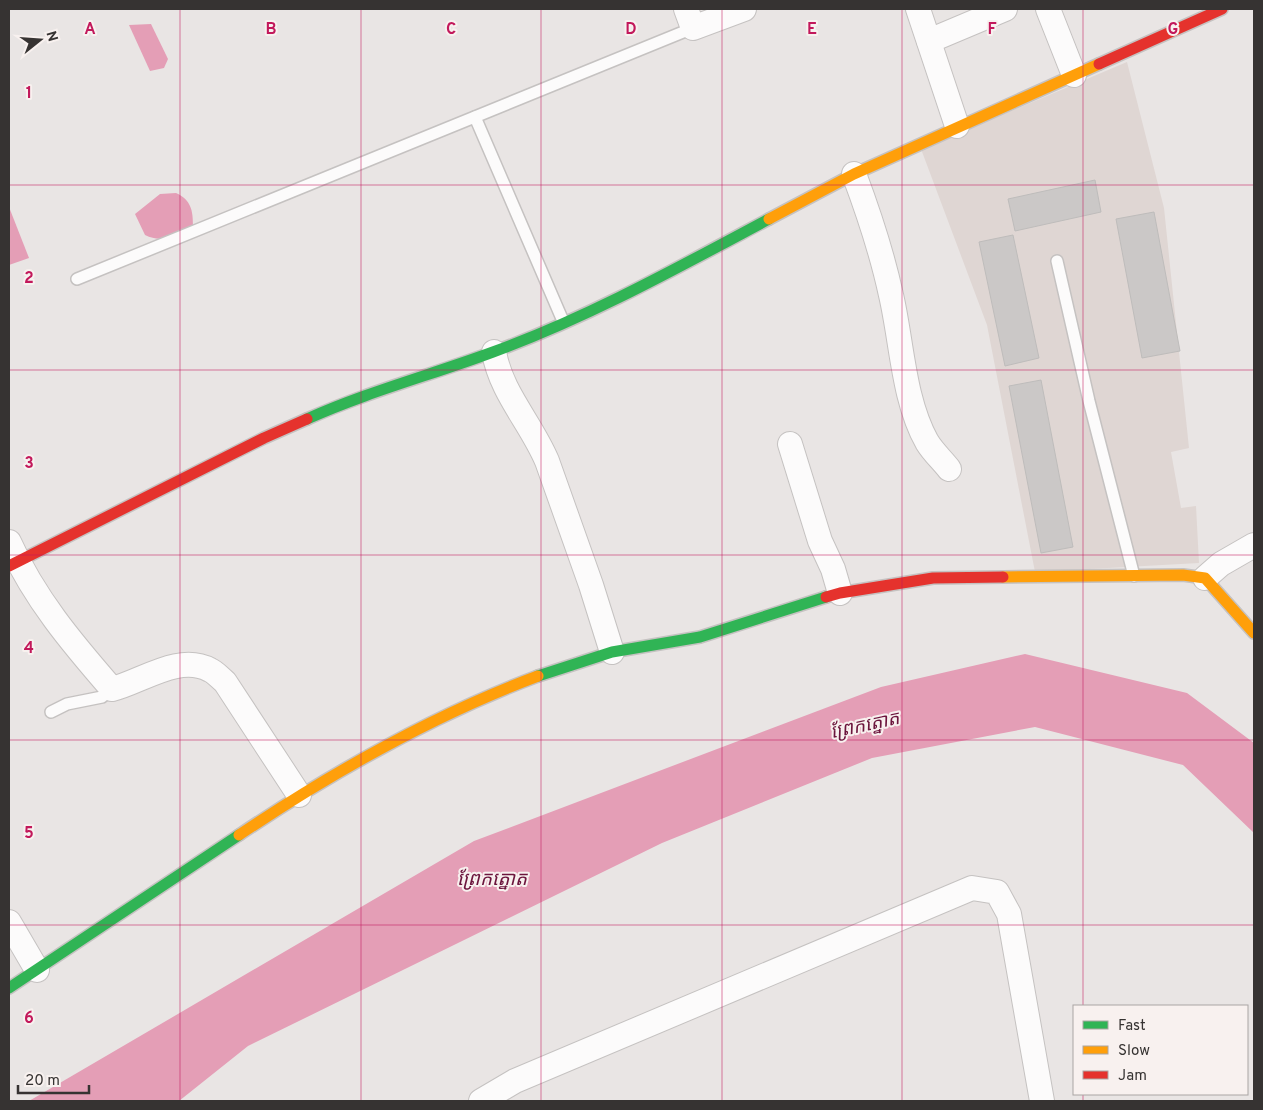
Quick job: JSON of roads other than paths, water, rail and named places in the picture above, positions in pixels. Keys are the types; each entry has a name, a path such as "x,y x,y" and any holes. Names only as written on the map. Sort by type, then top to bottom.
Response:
{"street":[{"path":"689,18 744,9"},
{"path":"918,9 957,126"},
{"path":"928,41 1005,9"},
{"path":"1048,9 1074,74"},
{"path":"299,795 225,682 209,669 190,665 164,669 112,689 58,626 12,556 339,405 494,352 627,294 854,174 957,126 1222,9"},
{"path":"854,174 875,228 891,292 906,380 928,443 950,469"},
{"path":"494,352 497,369 539,442 547,461 591,585 612,652"},
{"path":"790,444 820,541 834,569 840,593"},
{"path":"1205,578 1221,564 1254,544"},
{"path":"9,988 299,795 419,727 484,696 612,652 700,637 840,593 933,578 1183,575 1205,578 1254,633"},
{"path":"481,1101 519,1091 972,888 997,892 1009,914 1042,1101"},
{"path":"9,922 37,970"}],"lane":[{"path":"77,279 475,117 689,18"},
{"path":"475,117 563,321"},
{"path":"1057,261 1134,576"},
{"path":"51,712 67,704 102,697 112,689"}],"water":[{"path":"151,24 168,59 164,68 150,71 129,25"},
{"path":"176,193 188,202 193,226 164,238 158,239 145,235 135,214 160,194"},
{"path":"9,207 29,258 9,265"},
{"name":"ព្រែកត្នោត","path":"1025,654 1187,693 1254,743 1254,833 1183,765 1035,727 872,758 662,843 248,1046 179,1101 29,1101 474,841 881,687"}]}
